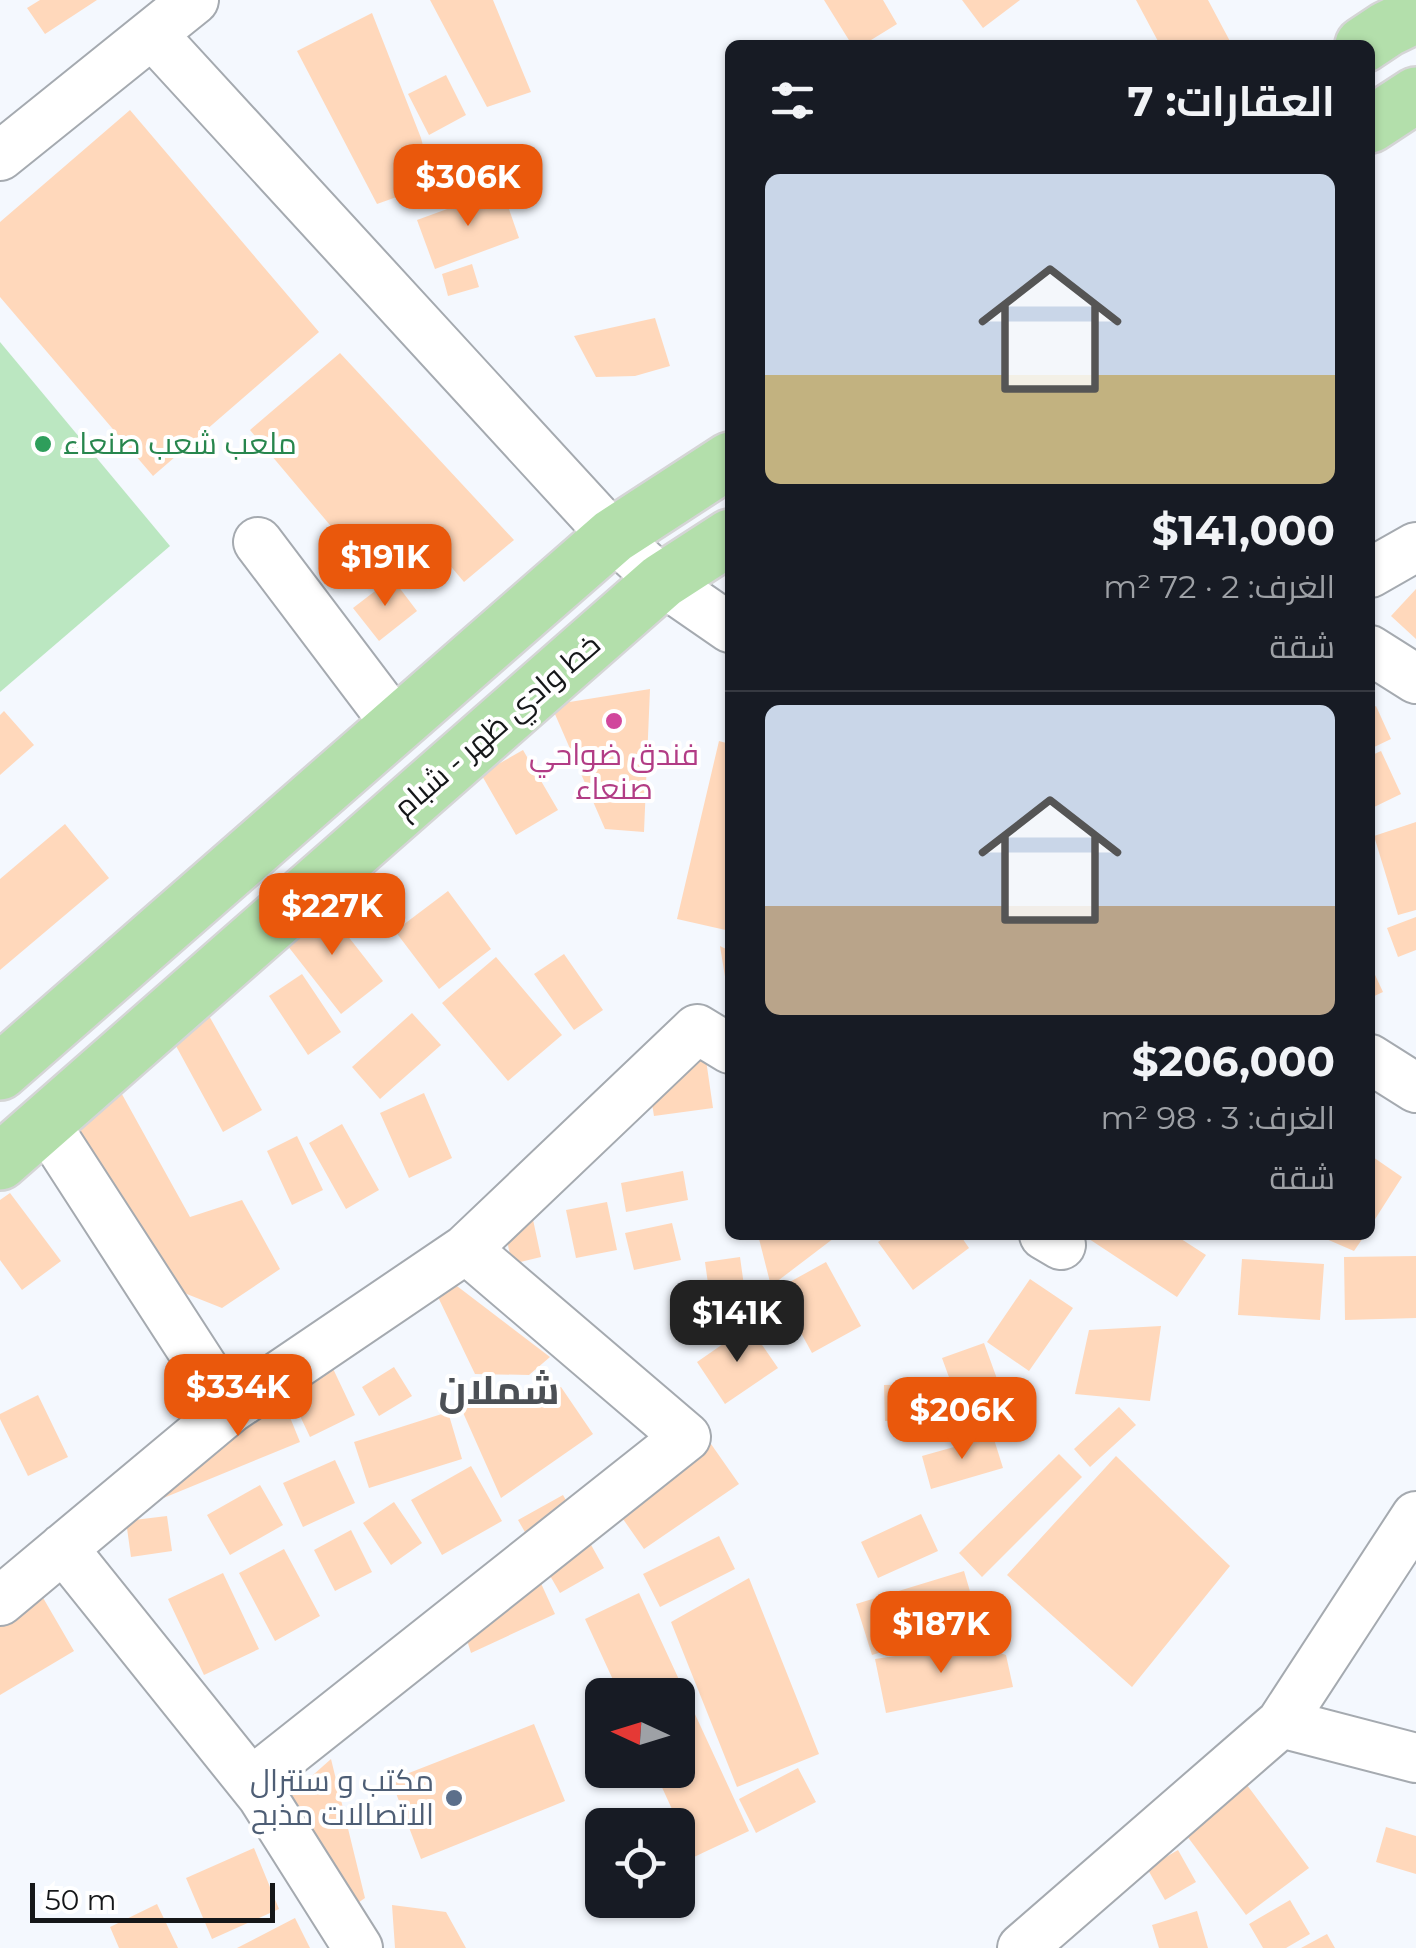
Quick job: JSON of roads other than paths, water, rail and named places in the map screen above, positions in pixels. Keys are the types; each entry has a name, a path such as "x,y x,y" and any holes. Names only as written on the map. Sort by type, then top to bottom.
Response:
{"main road":[{"path":"1372,40 1416,15"},
{"path":"1375,122 1416,95"},
{"path":"0,1072 613,536 725,463"},
{"name":"خط وادي ظهر - شبام","path":"0,1162 662,581 725,540"}],"street":[{"path":"0,156 194,0"},
{"path":"152,35 613,536 662,581 725,625"},
{"path":"258,542 397,726"},
{"path":"1375,570 1416,547"},
{"path":"1375,653 1416,679"},
{"path":"0,1601 230,1410 466,1249 697,1030 725,1046"},
{"path":"1375,1062 1416,1088"},
{"path":"45,1123 230,1410"},
{"path":"251,1782 686,1437 466,1249"},
{"path":"1022,1948 1281,1722 1416,1516"},
{"path":"63,1548 262,1796 358,1948"},
{"path":"1281,1722 1416,1758"}],"place":[{"name":"ملعب شعب صنعاء","path":"43,444"},
{"name":"فندق ضواحي صنعاء","path":"614,721"},
{"name":"مكتب و سنترال الاتصالات مذبح","path":"454,1798"}],"district":[{"name":"شملان","path":"499,1390"}]}
